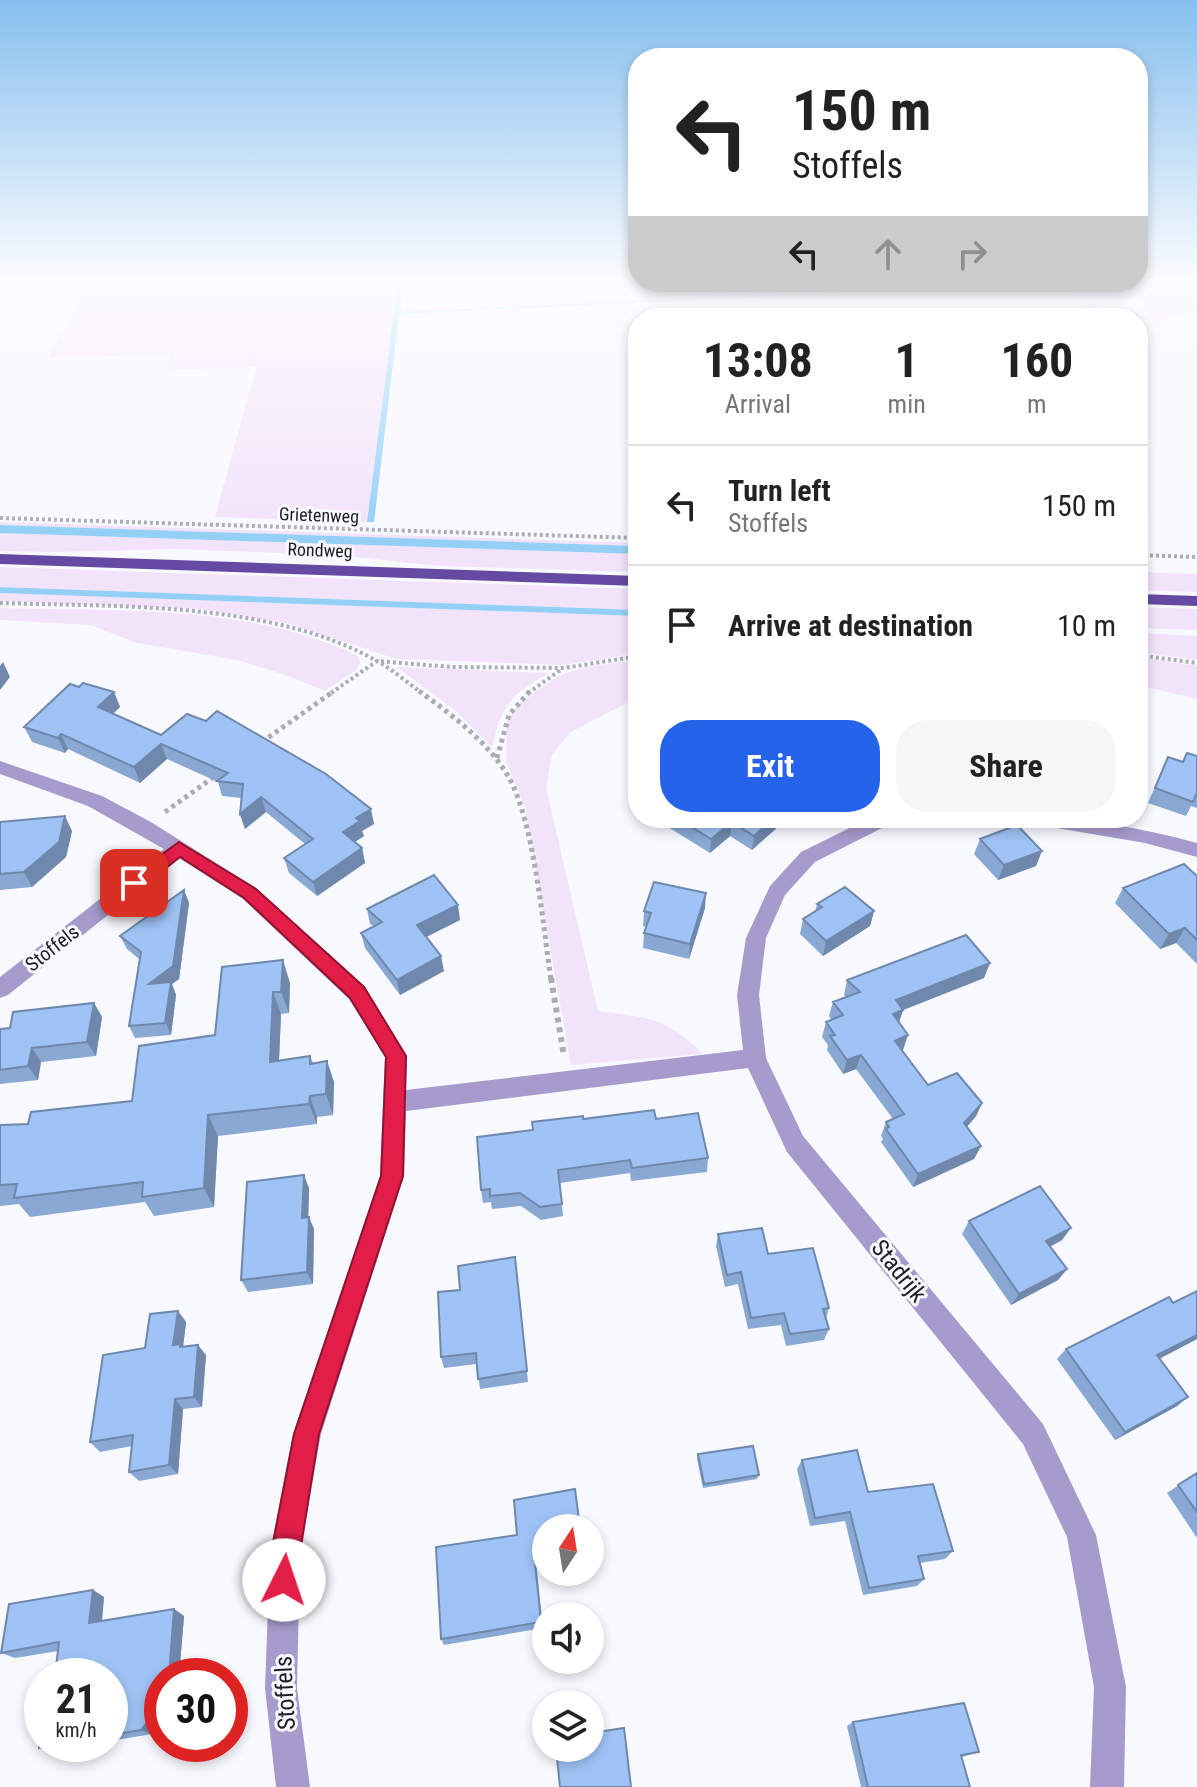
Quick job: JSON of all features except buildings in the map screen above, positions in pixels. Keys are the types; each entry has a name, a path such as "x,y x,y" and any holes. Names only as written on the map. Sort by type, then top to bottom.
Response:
{"main road":[{"name":"Rondweg","path":"0,559 628,581"},
{"path":"1148,599 1197,601"}],"street":[{"name":"Stoffels","path":"0,767 95,801 144,827 250,894 357,993 396,1056 392,1176 307,1434 285,1553 281,1688 293,1787"},
{"name":"Stadrijk","path":"866,828 808,857 777,891 756,938 748,995 755,1058 795,1144 1033,1434 1081,1535 1110,1687 1107,1787"},
{"path":"1098,828 1197,850"},
{"name":"Stoffels","path":"0,989 179,848"},
{"path":"393,1102 755,1058"}],"path":[{"name":"Grietenweg","path":"0,518 628,538"},
{"path":"1148,555 1197,557"},
{"path":"0,603 168,609 305,631 377,661 447,711 497,759 510,778 525,820 568,1080"},
{"path":"1148,656 1197,663"},
{"path":"260,744 377,661 478,668 564,668 628,658"},
{"path":"497,759 500,731 506,715 537,685 564,668"},
{"path":"144,827 222,771"}],"shaded area":[{"path":"168,364 387,364 367,522 215,517 256,367 167,370"},
{"path":"0,522 628,543 628,546 0,525"},
{"path":"0,533 628,554 628,572 440,566 336,555 174,549 0,551"},
{"path":"0,567 628,589 628,610 0,587"},
{"path":"1148,572 1197,574 1197,592 1148,590"},
{"path":"0,593 628,616 628,655 563,665 396,659 290,624 201,609 0,601"},
{"path":"1148,607 1197,609 1197,630 1148,628"},
{"path":"0,608 136,611 227,619 316,639 358,656 360,663 356,670 325,691 237,660 137,643 91,625 0,620"},
{"path":"1148,634 1197,636 1197,660 1148,653"},
{"path":"1148,659 1197,666 1197,699 1148,687"},
{"path":"628,661 628,702 569,733 552,755 546,788 598,1011 655,1021 678,1032 703,1054 571,1065 525,807 506,761 507,721 520,703 558,676 585,667"},
{"path":"397,667 549,673 525,687 510,702 500,720 492,747 456,711"}],"water":[{"path":"387,364 393,364 374,522 367,522"},
{"path":"0,525 628,546 628,554 0,533"},
{"path":"0,587 628,610 628,616 0,593"}],"route":[{"path":"134,883 179,848 250,894 357,993 396,1056 392,1176 307,1434 285,1553 284,1580"}]}
